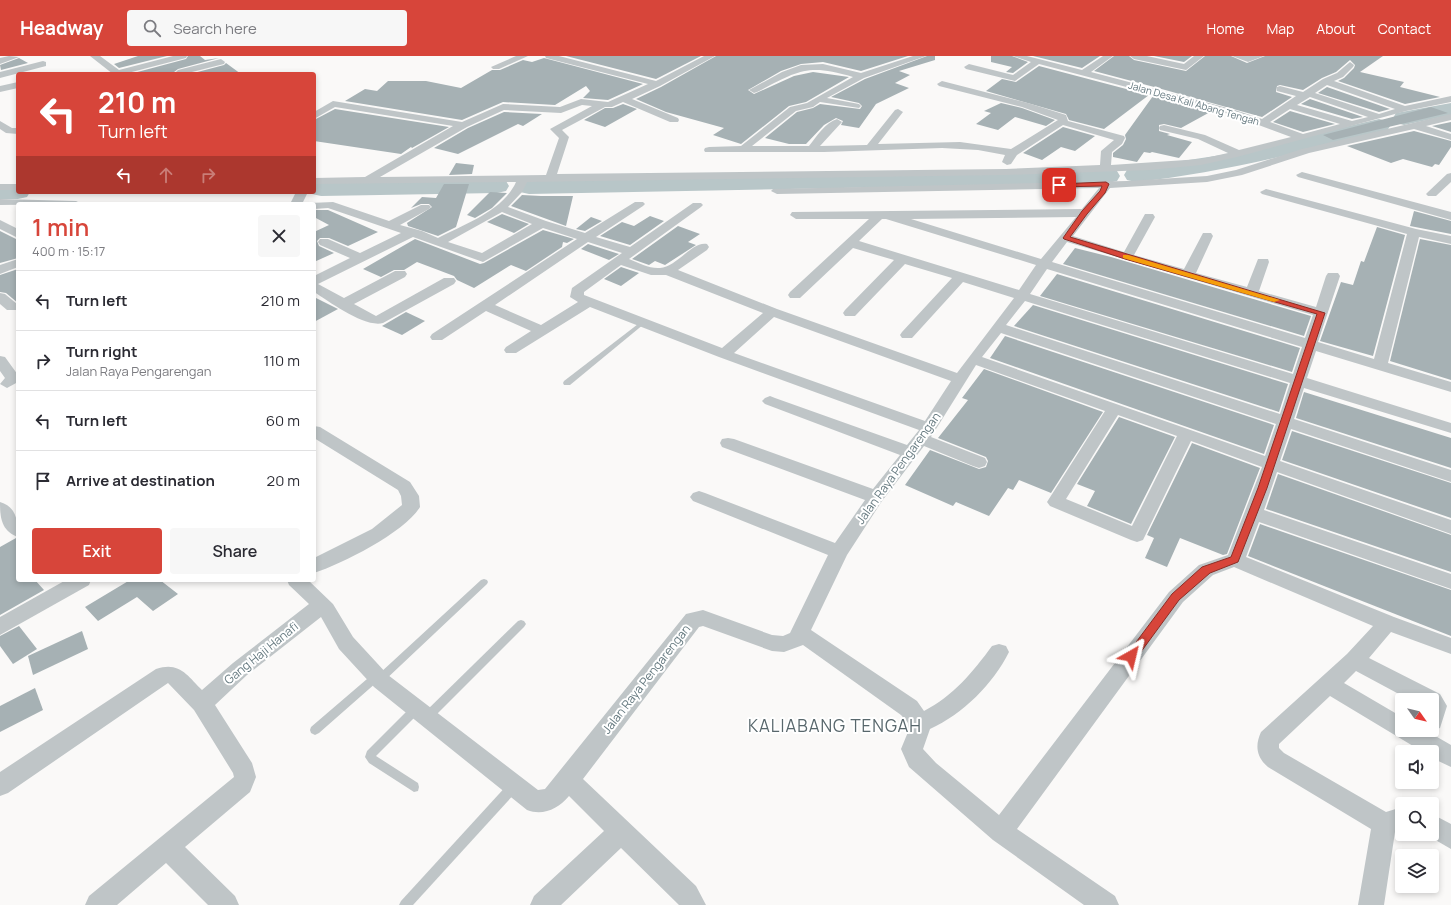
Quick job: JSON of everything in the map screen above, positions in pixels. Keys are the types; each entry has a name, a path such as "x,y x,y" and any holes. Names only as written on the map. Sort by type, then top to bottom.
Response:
{"street":[{"path":"0,61 16,56"},
{"path":"0,74 46,66 31,56"},
{"path":"94,56 117,72"},
{"path":"121,72 160,58 183,56"},
{"path":"496,68 524,56"},
{"path":"549,56 658,84"},
{"path":"367,181 381,171 463,125 503,107 561,110 580,102 609,105 658,84 711,56"},
{"path":"891,56 906,60"},
{"path":"746,149 747,145 793,108 810,105 861,76 922,56"},
{"name":"Jalan Desa Kali Abang Tengah","path":"1017,56 1232,112 1264,122 1295,139"},
{"path":"1084,73 1109,56"},
{"path":"1134,56 1186,67 1200,56"},
{"path":"1236,56 1248,59 1260,56"},
{"path":"160,58 181,72"},
{"path":"969,67 1015,78 1038,61"},
{"path":"186,72 221,62"},
{"path":"1264,122 1308,95 1326,81 1340,75 1350,64"},
{"path":"754,90 792,70 806,66 823,67 861,76"},
{"path":"1326,81 1404,109"},
{"path":"942,84 1048,112 1062,117 1062,122"},
{"path":"0,89 16,85"},
{"path":"1280,89 1308,95 1387,117 1451,137"},
{"path":"316,115 342,98"},
{"path":"624,99 674,120"},
{"path":"819,99 856,106"},
{"path":"777,192 1126,176 1237,154 1351,124 1387,117 1404,109 1451,99"},
{"path":"333,104 463,125"},
{"path":"552,169 564,138 555,129 602,105"},
{"path":"1290,106 1351,124"},
{"path":"870,148 898,112"},
{"path":"1126,176 1181,181 1225,176 1306,151 1451,117"},
{"path":"811,174 805,163 806,149 838,122"},
{"path":"1006,172 1008,158 1012,153 1062,122 1120,138 1118,142 1105,153 1106,177"},
{"path":"0,124 10,131 16,131"},
{"path":"1164,128 1208,139 1226,146 1237,154"},
{"path":"709,150 870,148 943,145 992,148 1012,153"},
{"path":"438,243 500,208 521,184 552,169 811,174 1006,172 1106,177"},
{"path":"1302,175 1451,216"},
{"name":"Jalan Raya Pengarengan","path":"298,582 322,605 334,621 346,643 378,678 535,802 551,799 568,780 692,620 703,618 772,643 784,644 797,639 839,552 876,497 919,440 973,359 1022,296 1044,263 1066,238 1084,212 1103,191 1106,177"},
{"path":"1432,194 1450,178"},
{"path":"316,181 521,184"},
{"path":"0,187 16,187"},
{"path":"1266,192 1414,232 1451,240"},
{"path":"0,202 16,202"},
{"path":"437,337 639,204"},
{"path":"316,205 330,205 485,258 542,224"},
{"path":"697,205 577,291 577,297 724,354 919,440 979,462"},
{"path":"390,226 425,207"},
{"path":"500,208 542,224 632,252"},
{"path":"796,215 884,216 1084,212"},
{"path":"795,295 884,216"},
{"path":"884,216 1044,263 1451,387"},
{"path":"1127,258 1149,217"},
{"path":"0,224 16,231"},
{"path":"1380,366 1414,232"},
{"path":"316,280 411,233"},
{"path":"1188,275 1207,236"},
{"path":"1066,238 1127,258 1321,313"},
{"path":"324,242 360,258"},
{"path":"851,244 1451,428"},
{"path":"668,271 703,247"},
{"path":"850,313 902,259"},
{"path":"620,260 652,271 668,271 772,312 960,379"},
{"path":"1252,293 1263,262"},
{"path":"0,270 16,264"},
{"path":"343,304 400,274"},
{"path":"1235,560 1254,513 1271,464 1333,276"},
{"path":"907,335 960,277"},
{"path":"316,288 371,319 378,320 449,281"},
{"path":"0,296 12,306"},
{"path":"511,350 588,302"},
{"path":"486,306 542,331"},
{"path":"724,354 772,312"},
{"path":"997,327 1451,476"},
{"path":"973,359 1451,527"},
{"path":"0,360 11,384"},
{"path":"770,401 919,440"},
{"path":"1114,409 1056,502 1136,535 1186,434"},
{"path":"316,432 404,486 410,496 411,506 400,519 373,536 316,565"},
{"path":"728,443 876,497"},
{"path":"699,496 839,552"},
{"path":"0,508 16,528"},
{"path":"1254,513 1451,582"},
{"path":"1001,832 1176,597 1206,570 1235,560 1387,623 1451,646"},
{"path":"0,626 69,583"},
{"name":"Gang Haji Hanafi","path":"202,703 240,669 322,605"},
{"path":"1370,905 1393,821 1269,755 1267,748 1269,739 1354,660 1387,623"},
{"path":"800,633 909,708 920,723 920,729 912,749 918,760 1001,832 1106,905"},
{"path":"920,723 944,712 973,687 999,652"},
{"path":"1354,660 1416,693"},
{"path":"0,785 163,675 173,675 202,703 244,770 245,777 242,784 168,848 98,905"},
{"path":"1328,684 1395,724"},
{"path":"1427,737 1451,757"},
{"path":"568,780 687,895 693,905"},
{"path":"1439,829 1451,837"},
{"path":"543,905 622,831"},
{"path":"168,848 226,905"}],"lane":[{"path":"567,384 642,323"},
{"path":"316,730 378,678 484,582"},
{"path":"414,787 372,760 370,757 371,754 422,713 521,624"},
{"path":"405,905 515,785"}],"building":[{"path":"138,56 167,56 119,68 114,64"},
{"path":"188,56 200,56 205,60 219,58 178,69 174,72 137,72 186,59"},
{"path":"566,56 701,56 656,79"},
{"path":"716,56 908,56 861,71 823,62 801,64 781,71 748,90 754,94 794,76 813,72 849,77 806,102 789,106 741,144 713,135 724,128 666,112 636,99 661,87"},
{"path":"927,56 935,56 935,60 899,71 910,75 895,83 909,88 876,104 859,128 841,125 843,121 836,118 824,125 806,144 789,144 765,138 797,112 813,108 820,104 860,109 862,106 859,103 831,97 865,79"},
{"path":"991,56 1012,56 1028,62 1013,73 1006,72 1012,67 991,62"},
{"path":"1033,56 1100,56 1082,68"},
{"path":"1114,56 1129,56 1134,60 1186,71 1205,56 1231,56 1247,63 1265,56 1383,56 1360,72 1404,82 1400,87 1440,97 1405,104 1338,81 1344,78 1354,68 1355,65 1350,60 1336,72 1322,78 1303,90 1280,85 1277,86 1276,92 1292,97 1262,117 1094,71"},
{"path":"1154,56 1192,56 1184,62"},
{"path":"19,58 28,63 1,70 0,65"},
{"path":"544,58 643,84 608,100 583,98 590,91 586,86 555,105 503,102 462,120 345,101 365,89 377,91 388,81 426,81 461,88 492,70 500,70 523,60 532,62"},
{"path":"226,63 238,72 198,72 224,65"},
{"path":"1039,66 1149,95 1104,129 1069,120 1066,114 986,91 1002,79 1016,82"},
{"path":"1327,87 1390,109 1379,112 1318,93"},
{"path":"1153,96 1212,111 1181,128 1164,124 1159,125 1159,131 1170,134 1167,135 1192,142 1179,158 1152,152 1144,152 1137,162 1113,157 1113,153 1123,145 1126,139 1125,135"},
{"path":"1310,99 1363,117 1352,119 1301,104"},
{"path":"1001,103 1022,108 1055,120 1046,126 1015,117 998,130 976,124 991,113 984,111"},
{"path":"623,104 637,109 605,127 584,120 605,108 613,108"},
{"path":"1431,107 1448,113 1333,140 1323,135"},
{"path":"335,109 449,127 401,154 316,141 316,119"},
{"path":"1290,111 1335,124 1303,132 1273,122"},
{"path":"504,112 542,114 523,126 518,124 458,154 434,148 468,128"},
{"path":"1451,122 1451,132 1432,126"},
{"path":"1063,127 1095,136 1075,151 1061,147 1042,160 1023,153"},
{"path":"1414,131 1451,141 1451,147 1439,165 1435,164 1432,167 1403,159 1391,163 1347,146"},
{"path":"456,163 474,165 472,174 449,175"},
{"path":"444,184 469,184 456,227 438,236 408,226 407,223 432,207 429,204 421,204 411,208 422,197 436,198"},
{"path":"490,192 507,193 492,208 475,218 467,215"},
{"path":"522,195 573,196 566,226 511,206"},
{"path":"316,210 328,210 378,232 348,246 329,238 320,238 317,241 319,246 334,253 316,261 316,231 329,225 316,218"},
{"path":"1414,211 1451,221 1451,234 1410,226"},
{"path":"502,214 529,224 514,233 487,222"},
{"path":"650,216 664,221 630,245 600,236 622,222 634,226"},
{"path":"591,217 602,221 585,231 576,229"},
{"path":"678,226 700,234 688,242 696,245 665,265 655,261 649,265 632,259"},
{"path":"1377,227 1405,235 1373,356 1320,341 1341,282 1353,285 1361,261 1364,262"},
{"path":"543,230 574,239 567,243 563,242 562,247 526,271 511,265 474,288 457,280 454,276 417,262 404,270 394,270 381,277 363,269 415,239 480,264"},
{"path":"0,231 16,239 16,259 0,263"},
{"path":"1420,239 1451,245 1451,380 1390,361"},
{"path":"588,244 619,254 609,260 581,249"},
{"path":"1075,248 1111,257 1311,316 1304,336 1063,264"},
{"path":"621,267 639,273 621,286 604,279"},
{"path":"16,270 16,301 6,293 0,292 0,275"},
{"path":"1057,274 1300,348 1292,372 1040,296"},
{"path":"316,298 338,309 316,321"},
{"path":"1033,305 1288,384 1279,412 1014,326"},
{"path":"406,312 425,321 402,335 382,326"},
{"path":"1005,336 1274,425 1264,454 990,358"},
{"path":"984,369 1103,412 1051,493 1019,480 1013,490 1008,488 989,516 956,502 953,506 905,485 930,450 979,469 986,467 988,461 986,457 938,438 968,400 962,398"},
{"path":"1304,392 1451,438 1451,468 1296,418"},
{"path":"1119,417 1175,437 1131,524 1087,506 1095,491 1077,484"},
{"path":"1292,431 1451,483 1451,518 1282,460"},
{"path":"1192,443 1260,468 1227,554 1223,555 1180,538 1167,567 1145,558 1154,538 1147,535"},
{"path":"1278,474 1451,535 1451,572 1266,509"},
{"path":"1260,524 1451,590 1451,636 1248,556"},
{"path":"16,538 16,582 37,582 44,590 0,615 0,547"},
{"path":"127,582 163,582 178,594 153,611 137,597 98,621 85,607"},
{"path":"19,626 37,649 13,664 0,646 0,636"},
{"path":"82,631 88,649 33,675 28,656"},
{"path":"35,688 43,710 0,732 0,706"}],"waterway":[{"path":"1404,118 1451,109"},
{"path":"1136,175 1167,172 1228,161 1379,126"},
{"path":"529,187 1108,176"},
{"path":"321,189 497,186"},
{"path":"0,192 16,192"}],"slow traffic":[{"path":"1125,257 1277,300"}],"district":[{"name":"KALIABANG TENGAH","path":"835,725"}],"route":[{"path":"1059,185 1106,184 1103,191 1084,212 1066,238 1127,258 1321,313 1263,488 1235,560 1206,570 1176,597 1131,656"}]}
